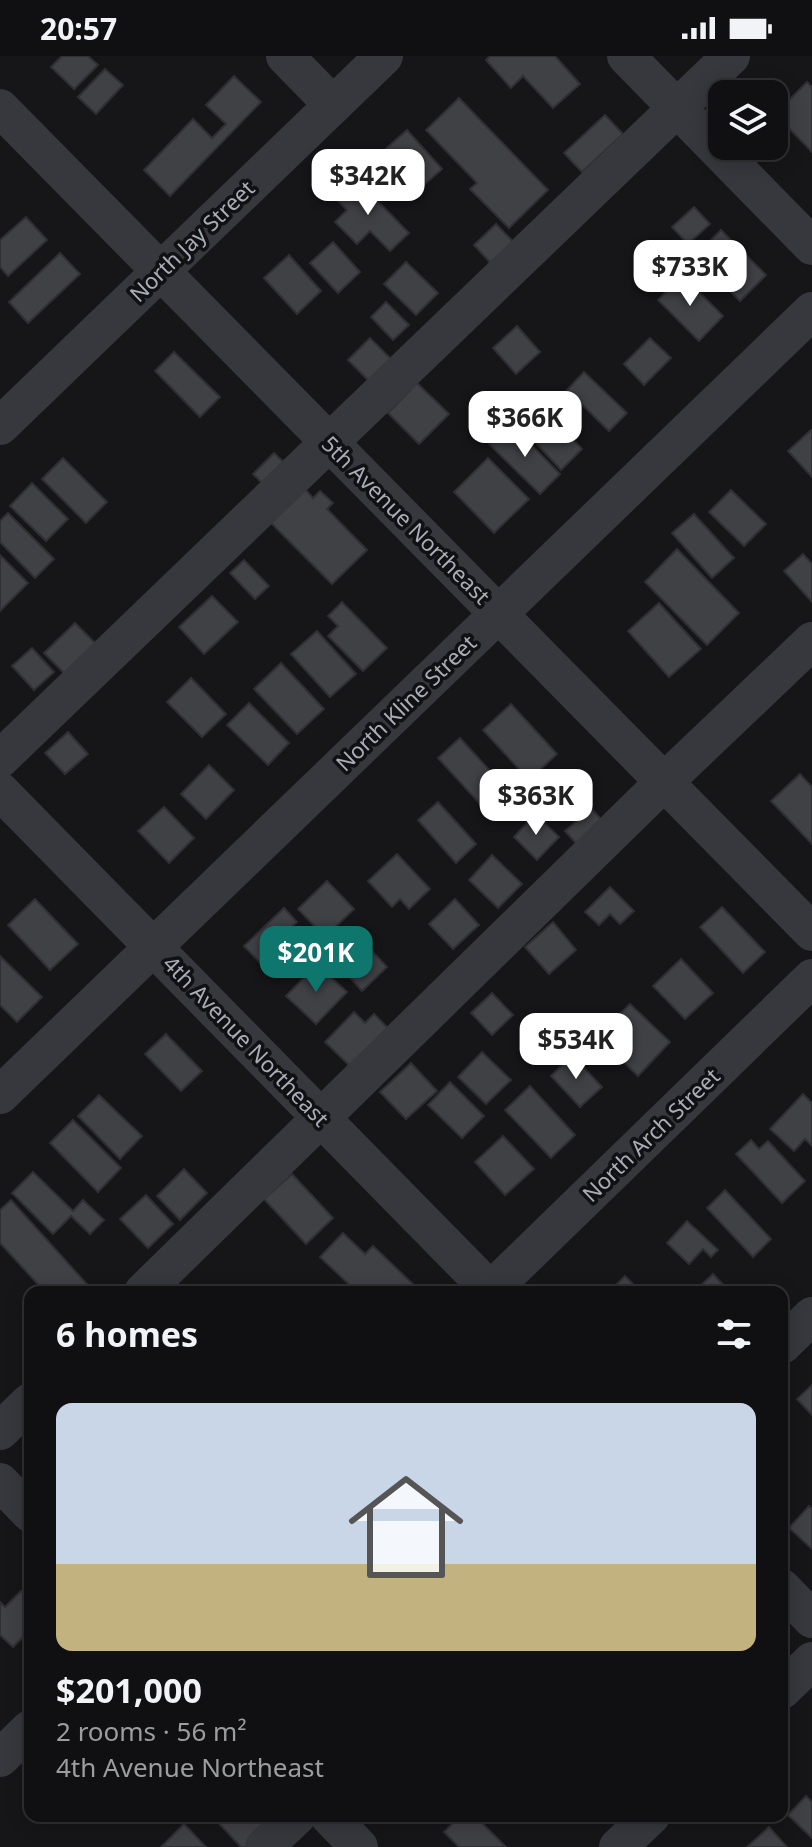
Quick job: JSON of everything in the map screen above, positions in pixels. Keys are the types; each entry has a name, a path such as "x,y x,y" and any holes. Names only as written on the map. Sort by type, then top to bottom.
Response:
{"street":[{"path":"285,56 333,105"},
{"name":"North Jay Street","path":"0,426 384,56"},
{"path":"626,56 812,246"},
{"path":"0,759 731,56"},
{"name":"5th Avenue Northeast","path":"0,108 812,932"},
{"name":"North Kline Street","path":"0,1095 812,311"},
{"path":"149,1286 812,641"},
{"name":"4th Avenue Northeast","path":"0,791 485,1286"},
{"name":"North Arch Street","path":"497,1286 812,978"},
{"path":"788,1339 812,1316"},
{"path":"0,1431 24,1408"},
{"path":"0,1482 24,1507"},
{"path":"788,1594 812,1619"},
{"path":"788,1684 812,1661"},
{"path":"0,1758 24,1735"},
{"path":"264,1847 291,1822"},
{"path":"335,1822 359,1847"},
{"path":"618,1847 645,1822"}],"building":[{"path":"62,56 88,56 98,65 74,89 51,67"},
{"path":"490,56 555,56 580,84 553,108 523,76 511,88 486,60"},
{"path":"105,69 123,85 96,114 78,97"},
{"path":"234,76 261,102 170,196 144,170 193,119 212,138 226,124 206,105"},
{"path":"807,82 812,87 812,152 788,127 788,101"},
{"path":"459,98 548,190 509,228 470,189 477,183 426,130"},
{"path":"605,115 623,134 582,172 564,153"},
{"path":"407,130 442,169 415,193 380,154"},
{"path":"356,179 409,233 390,251 370,231 357,244 335,222 347,210 335,198"},
{"path":"694,207 710,224 688,244 672,227"},
{"path":"26,217 47,240 8,276 0,267 0,240"},
{"path":"496,224 521,250 498,271 474,245"},
{"path":"721,230 766,275 740,301 695,256"},
{"path":"333,242 360,272 338,293 310,263"},
{"path":"60,253 80,274 28,323 9,302"},
{"path":"289,255 321,291 297,314 264,278"},
{"path":"406,262 438,293 416,315 384,284"},
{"path":"682,275 723,316 699,341 658,300"},
{"path":"386,302 409,325 393,340 371,317"},
{"path":"517,326 540,352 516,374 493,348"},
{"path":"370,338 401,369 379,391 348,360"},
{"path":"650,338 671,358 644,385 624,364"},
{"path":"174,352 220,397 200,417 155,371"},
{"path":"584,372 627,413 609,431 567,390"},
{"path":"417,383 449,414 419,444 388,413"},
{"path":"544,409 582,449 561,470 523,429"},
{"path":"510,423 560,474 540,494 489,444"},
{"path":"812,431 812,477 788,451"},
{"path":"274,453 293,471 272,493 253,474"},
{"path":"63,458 107,502 86,523 42,479"},
{"path":"488,458 529,499 494,533 454,492"},
{"path":"32,483 68,519 46,541 10,506"},
{"path":"305,489 313,498 320,491 333,503 327,509 367,550 332,584 271,523"},
{"path":"731,490 766,524 744,546 709,512"},
{"path":"8,513 54,559 35,578 0,542 0,521"},
{"path":"694,514 734,558 712,578 672,533"},
{"path":"677,549 739,613 707,645 645,582"},
{"path":"803,554 812,564 812,602 784,571"},
{"path":"0,555 28,583 0,611"},
{"path":"244,560 269,586 255,599 230,573"},
{"path":"212,596 238,622 204,654 179,627"},
{"path":"342,602 387,648 363,671 328,636 338,626 328,616"},
{"path":"659,603 701,649 669,677 628,631"},
{"path":"75,623 98,646 67,676 44,653"},
{"path":"317,631 356,674 330,697 291,654"},
{"path":"32,648 54,672 34,690 12,666"},
{"path":"281,663 324,709 297,734 254,689"},
{"path":"191,678 226,714 202,737 167,702"},
{"path":"249,703 289,743 268,765 227,725"},
{"path":"511,704 557,754 529,780 483,730"},
{"path":"68,732 88,754 65,774 45,753"},
{"path":"460,738 504,786 482,806 438,758"},
{"path":"209,765 234,790 206,819 181,794"},
{"path":"800,774 812,787 812,844 771,801"},
{"path":"438,802 476,844 456,863 418,820"},
{"path":"164,807 194,838 169,863 138,831"},
{"path":"591,808 610,829 584,852 565,831"},
{"path":"535,814 559,837 537,860 514,837"},
{"path":"397,854 430,889 409,909 400,899 392,907 368,881"},
{"path":"492,855 522,884 498,908 469,880"},
{"path":"327,881 354,909 325,937 298,909"},
{"path":"610,887 634,911 620,924 610,914 599,925 585,912"},
{"path":"35,899 78,944 50,970 8,925"},
{"path":"455,899 479,925 453,949 429,924"},
{"path":"722,907 765,952 743,973 700,927"},
{"path":"284,908 297,922 284,934 295,945 268,971 244,946"},
{"path":"553,922 576,950 549,974 525,947"},
{"path":"372,951 387,967 362,991 347,974"},
{"path":"0,956 42,997 17,1022 0,1005"},
{"path":"681,959 713,993 685,1019 653,986"},
{"path":"317,964 347,992 316,1024 286,996"},
{"path":"492,993 513,1015 492,1035 471,1013"},
{"path":"630,1004 670,1042 638,1076 612,1051 623,1040 608,1026"},
{"path":"354,1012 365,1023 374,1014 389,1029 352,1068 325,1042"},
{"path":"166,1034 202,1071 181,1091 145,1054"},
{"path":"482,1052 511,1080 486,1104 458,1077"},
{"path":"572,1055 602,1087 580,1107 551,1076"},
{"path":"411,1063 437,1091 406,1119 380,1092"},
{"path":"450,1082 484,1116 462,1138 428,1105"},
{"path":"530,1086 575,1135 551,1158 505,1110"},
{"path":"803,1094 812,1103 812,1146 805,1139 794,1151 770,1129"},
{"path":"99,1095 142,1136 120,1159 78,1116"},
{"path":"73,1120 121,1168 98,1192 50,1143"},
{"path":"503,1136 534,1169 505,1195 475,1162"},
{"path":"751,1140 759,1149 768,1141 805,1181 782,1203 736,1154"},
{"path":"184,1169 207,1193 180,1220 157,1196"},
{"path":"33,1172 73,1211 83,1200 104,1220 90,1234 71,1216 53,1234 12,1193"},
{"path":"292,1174 333,1218 306,1244 264,1199"},
{"path":"725,1190 771,1239 753,1257 707,1208"},
{"path":"146,1195 173,1224 148,1248 120,1219"},
{"path":"11,1200 89,1286 39,1286 0,1243 0,1210"},
{"path":"687,1221 718,1250 711,1257 703,1249 689,1264 667,1243"},
{"path":"343,1233 365,1254 373,1246 415,1286 351,1286 320,1257"},
{"path":"713,1274 724,1286 700,1286"},
{"path":"625,1276 635,1286 615,1286"},
{"path":"812,1385 812,1415 797,1399"},
{"path":"809,1506 812,1509 812,1549 789,1528"},
{"path":"21,1591 24,1594 24,1636 13,1647 0,1635 0,1602 5,1607"},
{"path":"806,1796 812,1802 812,1838 788,1815"},
{"path":"218,1822 269,1822 277,1831 260,1847 241,1847"},
{"path":"454,1822 481,1822 506,1847 459,1847 444,1832"},
{"path":"184,1824 206,1847 161,1847"},
{"path":"769,1827 787,1847 747,1847"}]}
